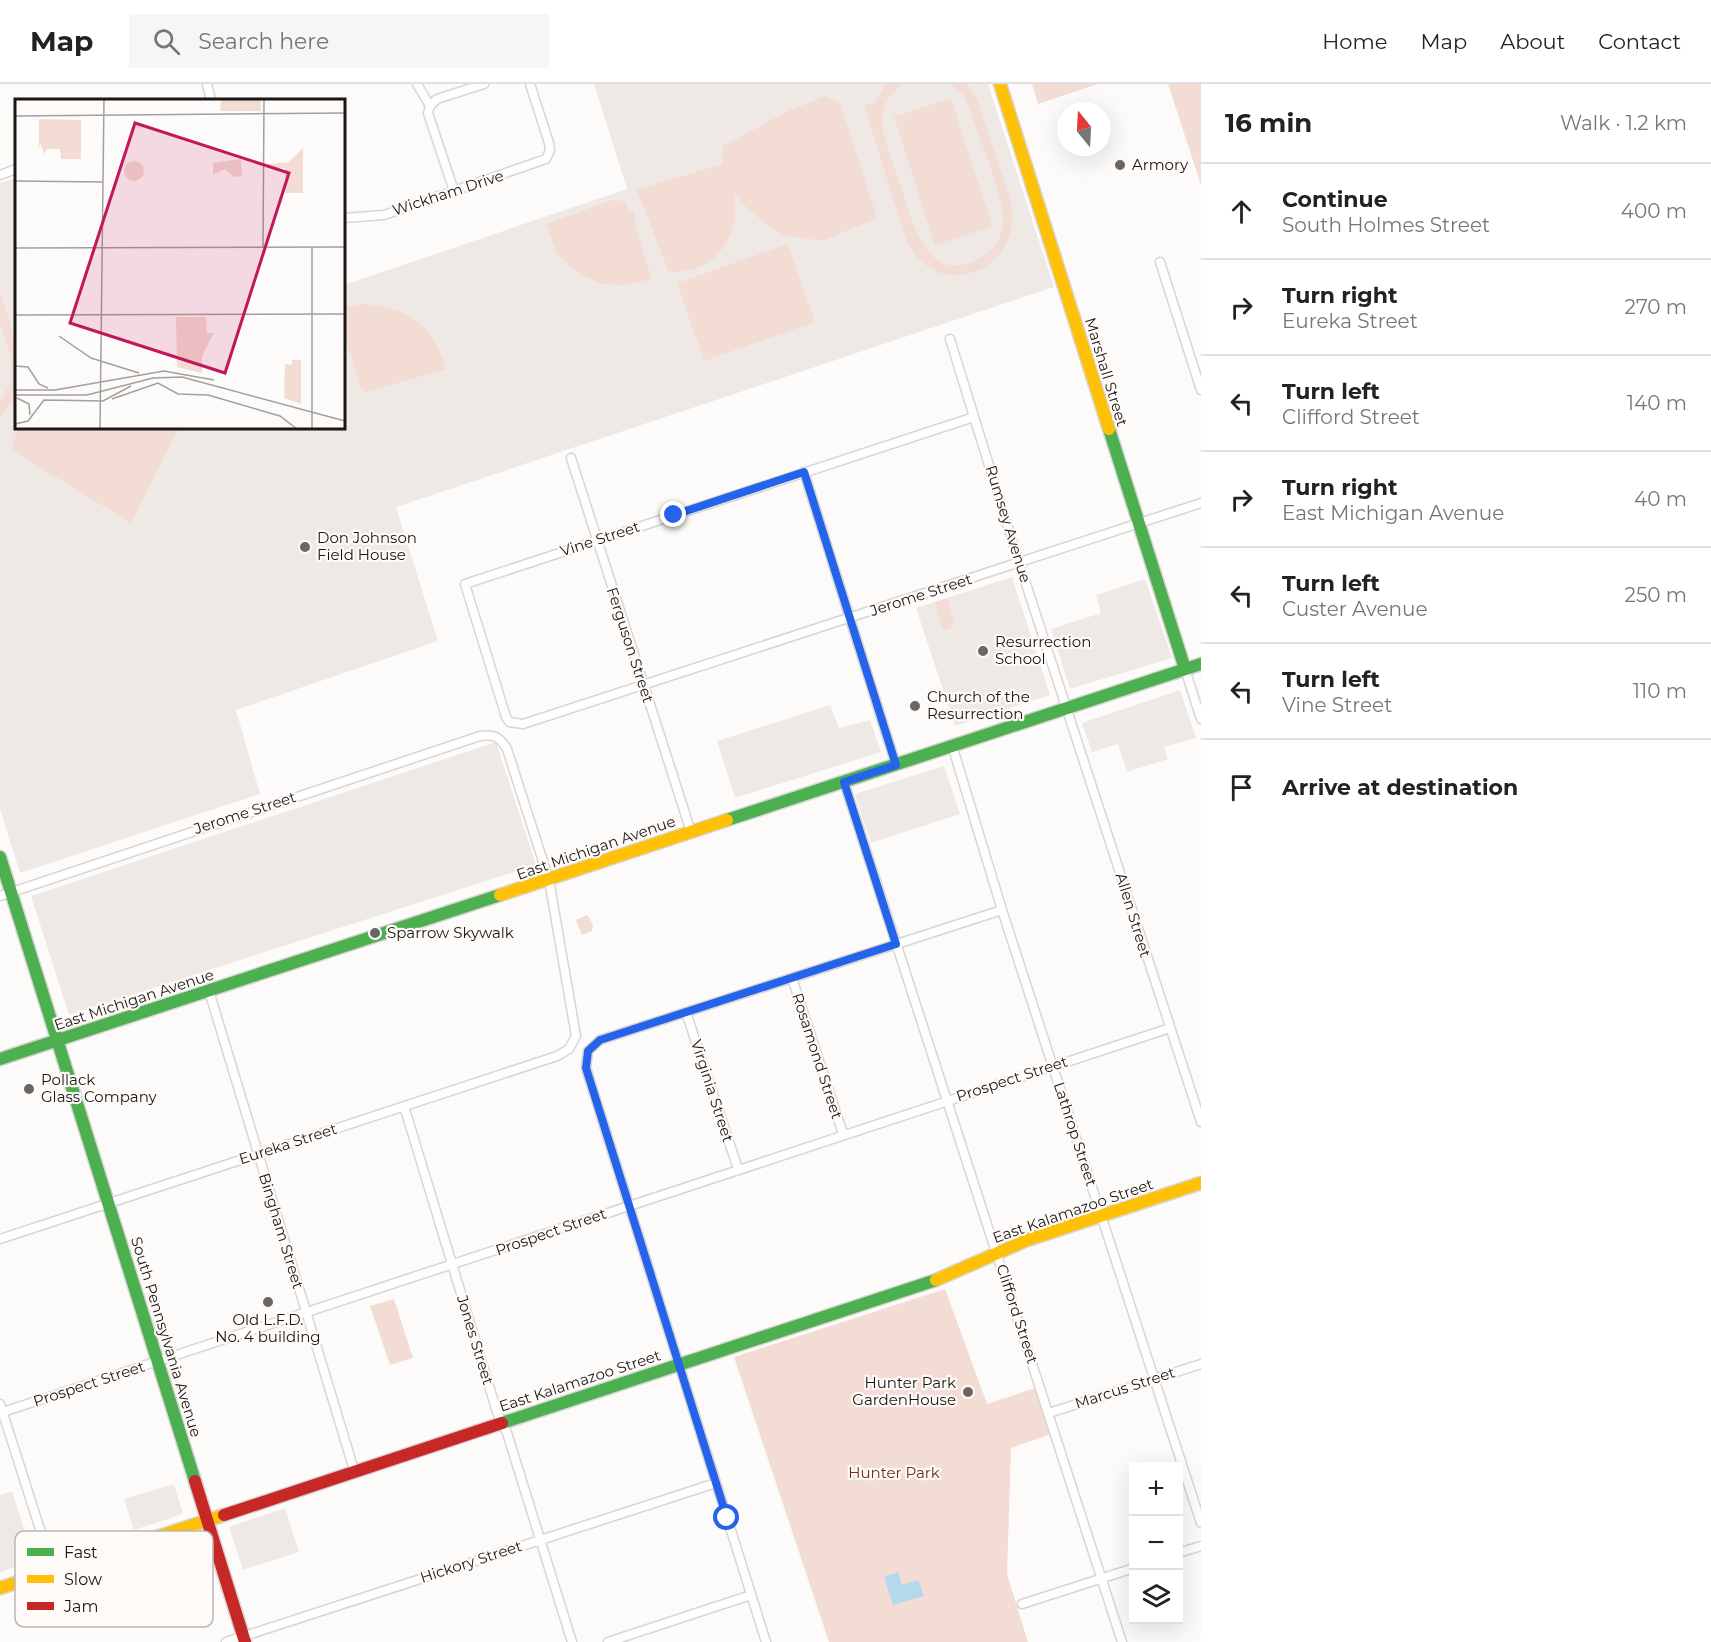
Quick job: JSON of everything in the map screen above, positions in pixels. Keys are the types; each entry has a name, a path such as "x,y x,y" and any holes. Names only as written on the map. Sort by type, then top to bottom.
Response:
{"main road":[{"name":"Marshall Street","path":"1000,84 1185,669"},
{"name":"East Michigan Avenue","path":"0,1059 1201,664"},
{"name":"South Pennsylvania Avenue","path":"0,857 6,894 58,1040 210,1531"},
{"name":"East Kalamazoo Street","path":"172,1531 930,1283 996,1253 1101,1215 1201,1183"},
{"name":"South Pennsylvania Avenue","path":"213,1542 244,1639"},
{"name":"East Kalamazoo Street","path":"0,1587 15,1582"}],"street":[{"path":"207,84 211,99"},
{"path":"417,84 430,106"},
{"path":"454,191 428,113 430,106 437,99 484,84"},
{"name":"Wickham Drive","path":"345,218 384,214 536,164 549,156 549,143 530,84"},
{"path":"0,175 15,170"},
{"path":"1160,262 1201,390"},
{"name":"Rumsey Avenue","path":"950,339 1067,708"},
{"name":"Vine Street","path":"506,717 465,584 975,417"},
{"name":"Ferguson Street","path":"571,458 691,832"},
{"path":"804,472 896,765"},
{"name":"Jerome Street","path":"506,717 509,722 523,724 1201,503"},
{"path":"1185,669 1201,719"},
{"name":"Allen Street","path":"1067,708 1201,1122"},
{"name":"Jerome Street","path":"6,894 480,736 492,735 501,739 507,749 549,880"},
{"name":"Lathrop Street","path":"952,745 1002,910 1201,1523"},
{"name":"Clifford Street","path":"844,782 1122,1642"},
{"name":"Eureka Street","path":"0,1239 557,1056 573,1043 574,1021 549,880"},
{"path":"766,1642 586,1068 588,1051 600,1040 1002,910"},
{"name":"Rosamond Street","path":"792,978 843,1134"},
{"name":"Bingham Street","path":"209,991 354,1470"},
{"name":"Virginia Street","path":"686,1012 738,1169"},
{"name":"Prospect Street","path":"1,1410 158,1362 843,1134 1170,1028"},
{"name":"Jones Street","path":"404,1106 572,1642"},
{"name":"Marcus Street","path":"1049,1413 1201,1364"},
{"path":"1,1410 40,1531"},
{"name":"Hickory Street","path":"226,1642 244,1639 540,1539 716,1483"},
{"path":"1183,1552 1201,1546"},
{"path":"1022,1604 1129,1570"},
{"path":"608,1642 751,1595"}],"shaded area":[{"path":"594,84 988,84 1054,287 396,507 438,641 236,710 260,794 20,873 0,809 0,183 15,178 15,429 345,429 345,285 627,189"},
{"name":"Resurrection School","path":"1012,577 1050,695 955,726 916,608"},
{"path":"1145,579 1172,658 1070,689 1051,629 1101,613 1096,595"},
{"path":"1180,690 1196,738 1164,747 1168,759 1127,772 1118,744 1092,752 1082,723"},
{"path":"830,705 839,728 870,720 881,752 735,798 717,741"},
{"path":"496,742 536,865 69,1015 31,896"},
{"path":"944,766 960,814 871,843 855,794"},
{"path":"174,1484 183,1514 134,1530 124,1499"},
{"path":"12,1491 25,1531 15,1531 15,1567 0,1572 0,1495"},
{"path":"285,1508 299,1552 243,1570 229,1527"}],"green space":[{"path":"886,84 902,84 892,93 886,103 882,128 911,218 925,247 935,258 947,264 961,265 979,259 989,253 1001,234 1002,211 984,149 963,95 951,84 967,84 976,96 1011,203 1012,224 1006,243 995,258 981,269 964,275 946,274 928,267 913,252 902,227 864,105 875,103"},
{"path":"1032,84 1098,84 1038,104"},
{"path":"1168,84 1201,84 1201,185"},
{"path":"825,96 840,103 877,218 823,241 783,235 748,210 734,191 733,226 724,247 708,263 687,271 669,273 637,190 722,164 723,146 788,111"},
{"path":"951,98 992,226 935,245 894,117"},
{"path":"612,200 625,201 630,211 633,211 636,221 634,223 652,279 626,285 602,284 580,274 558,256 546,224"},
{"path":"788,244 815,322 704,361 677,283"},
{"path":"0,291 15,345 15,392 10,404 0,416 0,401 9,386 12,372 11,358 0,323"},
{"path":"360,304 377,305 404,313 425,329 440,353 446,369 367,392 361,388 345,336 345,308"},
{"path":"18,429 178,429 131,523 11,450"},
{"path":"947,598 954,623 951,624 952,628 943,630 935,602"},
{"path":"587,915 593,924 592,931 582,935 576,920"},
{"name":"Hunter Park","path":"945,1289 987,1404 1035,1388 1051,1434 1011,1448 1007,1574 1028,1642 829,1642 734,1357"},
{"path":"394,1299 413,1358 390,1365 370,1306"}],"water":[{"path":"898,1572 902,1585 918,1580 924,1596 893,1605 884,1577"}],"traffic: fast":[{"path":"1109,429 1185,669"},
{"path":"727,820 1201,664"},
{"path":"0,857 195,1481"},
{"path":"0,1059 500,895"},
{"path":"502,1423 936,1280"}],"traffic: slow":[{"path":"1000,84 1109,429"},
{"path":"500,895 727,820"},
{"path":"936,1280 1027,1240 1201,1183"},
{"path":"175,1531 224,1515"},
{"path":"0,1588 15,1583"}],"traffic: jam":[{"path":"224,1515 502,1423"},
{"path":"195,1481 211,1531"},
{"path":"213,1539 245,1642"}],"place":[{"name":"Armory","path":"1120,165"},
{"name":"Don Johnson Field House","path":"305,547"},
{"name":"Resurrection School","path":"983,651"},
{"name":"Church of the Resurrection","path":"915,706"},
{"name":"Sparrow Skywalk","path":"375,933"},
{"name":"Pollack Glass Company","path":"29,1089"},
{"name":"Old L.F.D. No. 4 building","path":"268,1302"},
{"name":"Hunter Park GardenHouse","path":"968,1392"}],"route":[{"path":"674,515 804,472 896,765 844,782 896,944 600,1040 588,1051 586,1059 586,1068 727,1518"}]}
